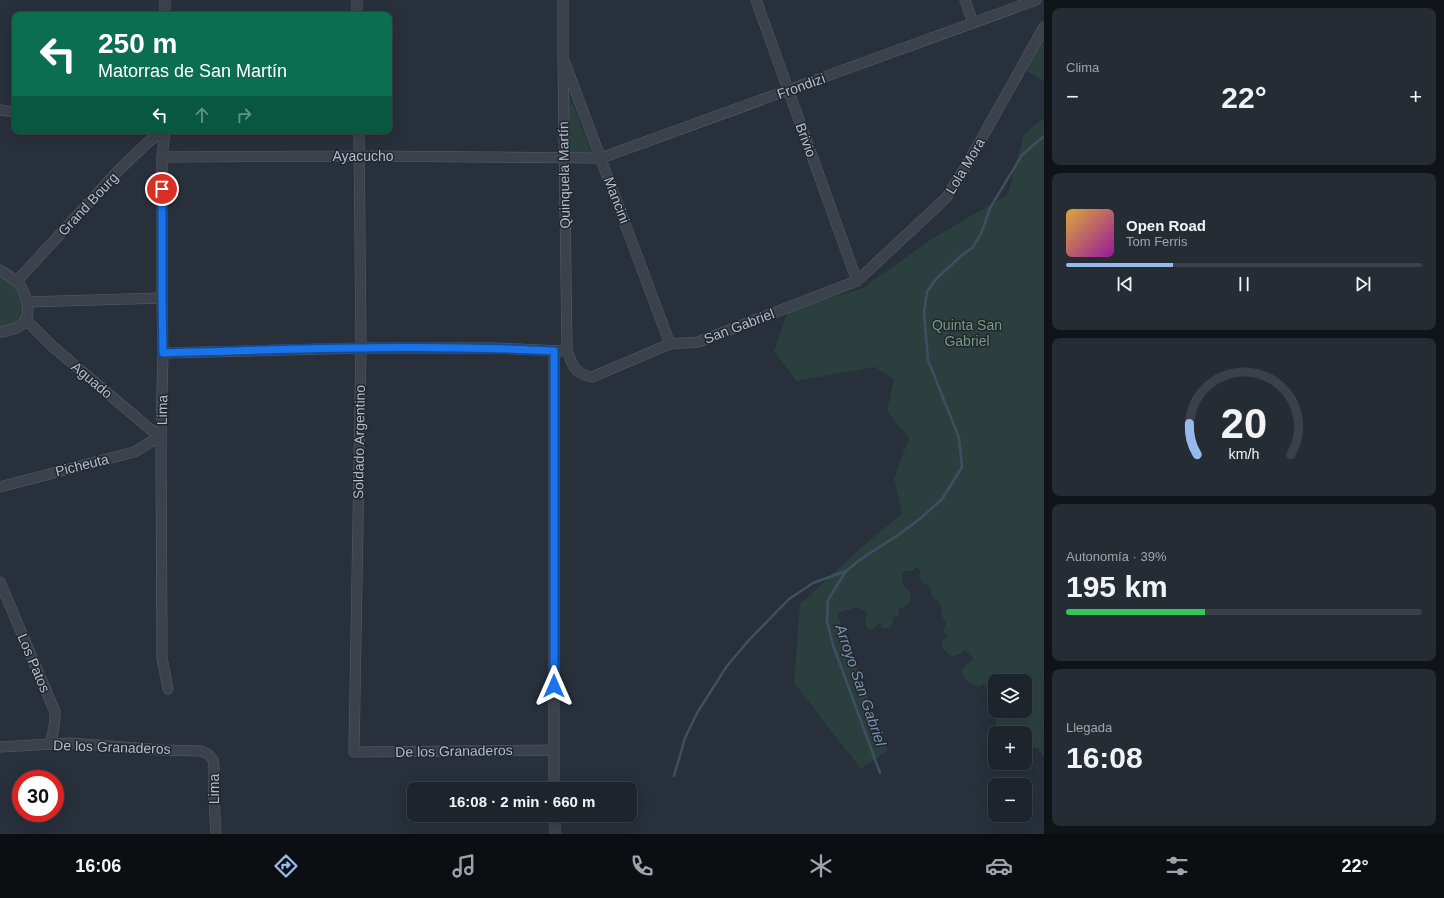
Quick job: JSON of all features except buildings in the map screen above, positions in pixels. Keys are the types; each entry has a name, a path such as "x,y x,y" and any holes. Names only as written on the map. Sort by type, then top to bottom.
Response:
{"street":[{"path":"165,0 165,12"},
{"path":"357,0 357,12"},
{"name":"Quinquela Martín","path":"563,0 567,350"},
{"name":"Brivio","path":"756,0 857,281"},
{"path":"965,0 973,23"},
{"name":"Frondizi","path":"564,157 601,158 1036,0"},
{"name":"Lola Mora","path":"857,281 946,198 968,163 1044,28"},
{"name":"Mancini","path":"563,56 670,344"},
{"path":"0,110 12,112"},
{"name":"Grand Bourg","path":"17,281 116,173 147,143 160,134"},
{"name":"Lima","path":"164,134 162,157 162,658 168,689"},
{"name":"Soldado Argentino","path":"354,752 361,348 359,134"},
{"name":"Ayacucho","path":"162,157 564,157"},
{"path":"0,270 17,281 23,290 27,302 28,312 26,320 22,325 14,329 0,332"},
{"name":"San Gabriel","path":"567,350 574,369 582,375 592,377 670,344 698,342 857,281"},
{"path":"27,302 162,298"},
{"name":"Aguado","path":"26,320 64,356 150,429 162,436"},
{"path":"163,353 361,348 494,348 554,351 567,350"},
{"path":"554,351 554,782"},
{"name":"Picheuta","path":"0,487 134,452 162,436"},
{"name":"Los Patos","path":"0,582 55,712 54,730 48,744"},
{"name":"De los Granaderos","path":"0,747 70,743 162,750 201,751"},
{"name":"De los Granaderos","path":"354,752 554,750"},
{"name":"Lima","path":"201,751 208,754 213,760 216,834"},
{"path":"554,822 554,834"}],"green space":[{"path":"1044,35 1044,82 1024,69"},
{"path":"569,94 591,152 569,152"},
{"name":"Quinta San Gabriel","path":"1044,118 1044,757 1038,748 1032,748 1032,726 996,725 996,718 1032,718 1032,674 988,674 988,689 986,689 984,684 979,687 968,682 963,675 963,668 974,659 965,650 958,655 953,656 948,654 942,647 943,640 947,635 943,631 946,623 942,616 940,603 932,596 930,586 926,585 919,578 920,570 916,567 912,571 904,571 902,574 903,584 911,593 910,599 908,604 904,607 898,608 899,614 897,617 893,617 893,623 890,628 883,628 879,623 871,630 866,627 865,620 868,613 857,607 837,613 888,750 861,769 794,683 800,604 865,544 902,514 894,479 909,438 887,411 894,380 875,367 796,381 774,351 788,311 863,288 932,239 1008,194 1024,134"},
{"path":"0,274 12,282 18,290 24,314 17,324 0,328"}],"waterway":[{"name":"Arroyo San Gabriel","path":"880,773 833,645 827,621 828,600 846,571 921,518 942,499 962,467 959,438 928,360 924,313 927,292 936,279 962,255 972,248 981,234 990,208 1022,155 1044,136"},
{"path":"674,776 685,738 697,713 727,666 749,640 789,599 813,583 846,571"}],"route":[{"path":"162,189 163,353 361,348 494,348 554,351 554,686"}]}
